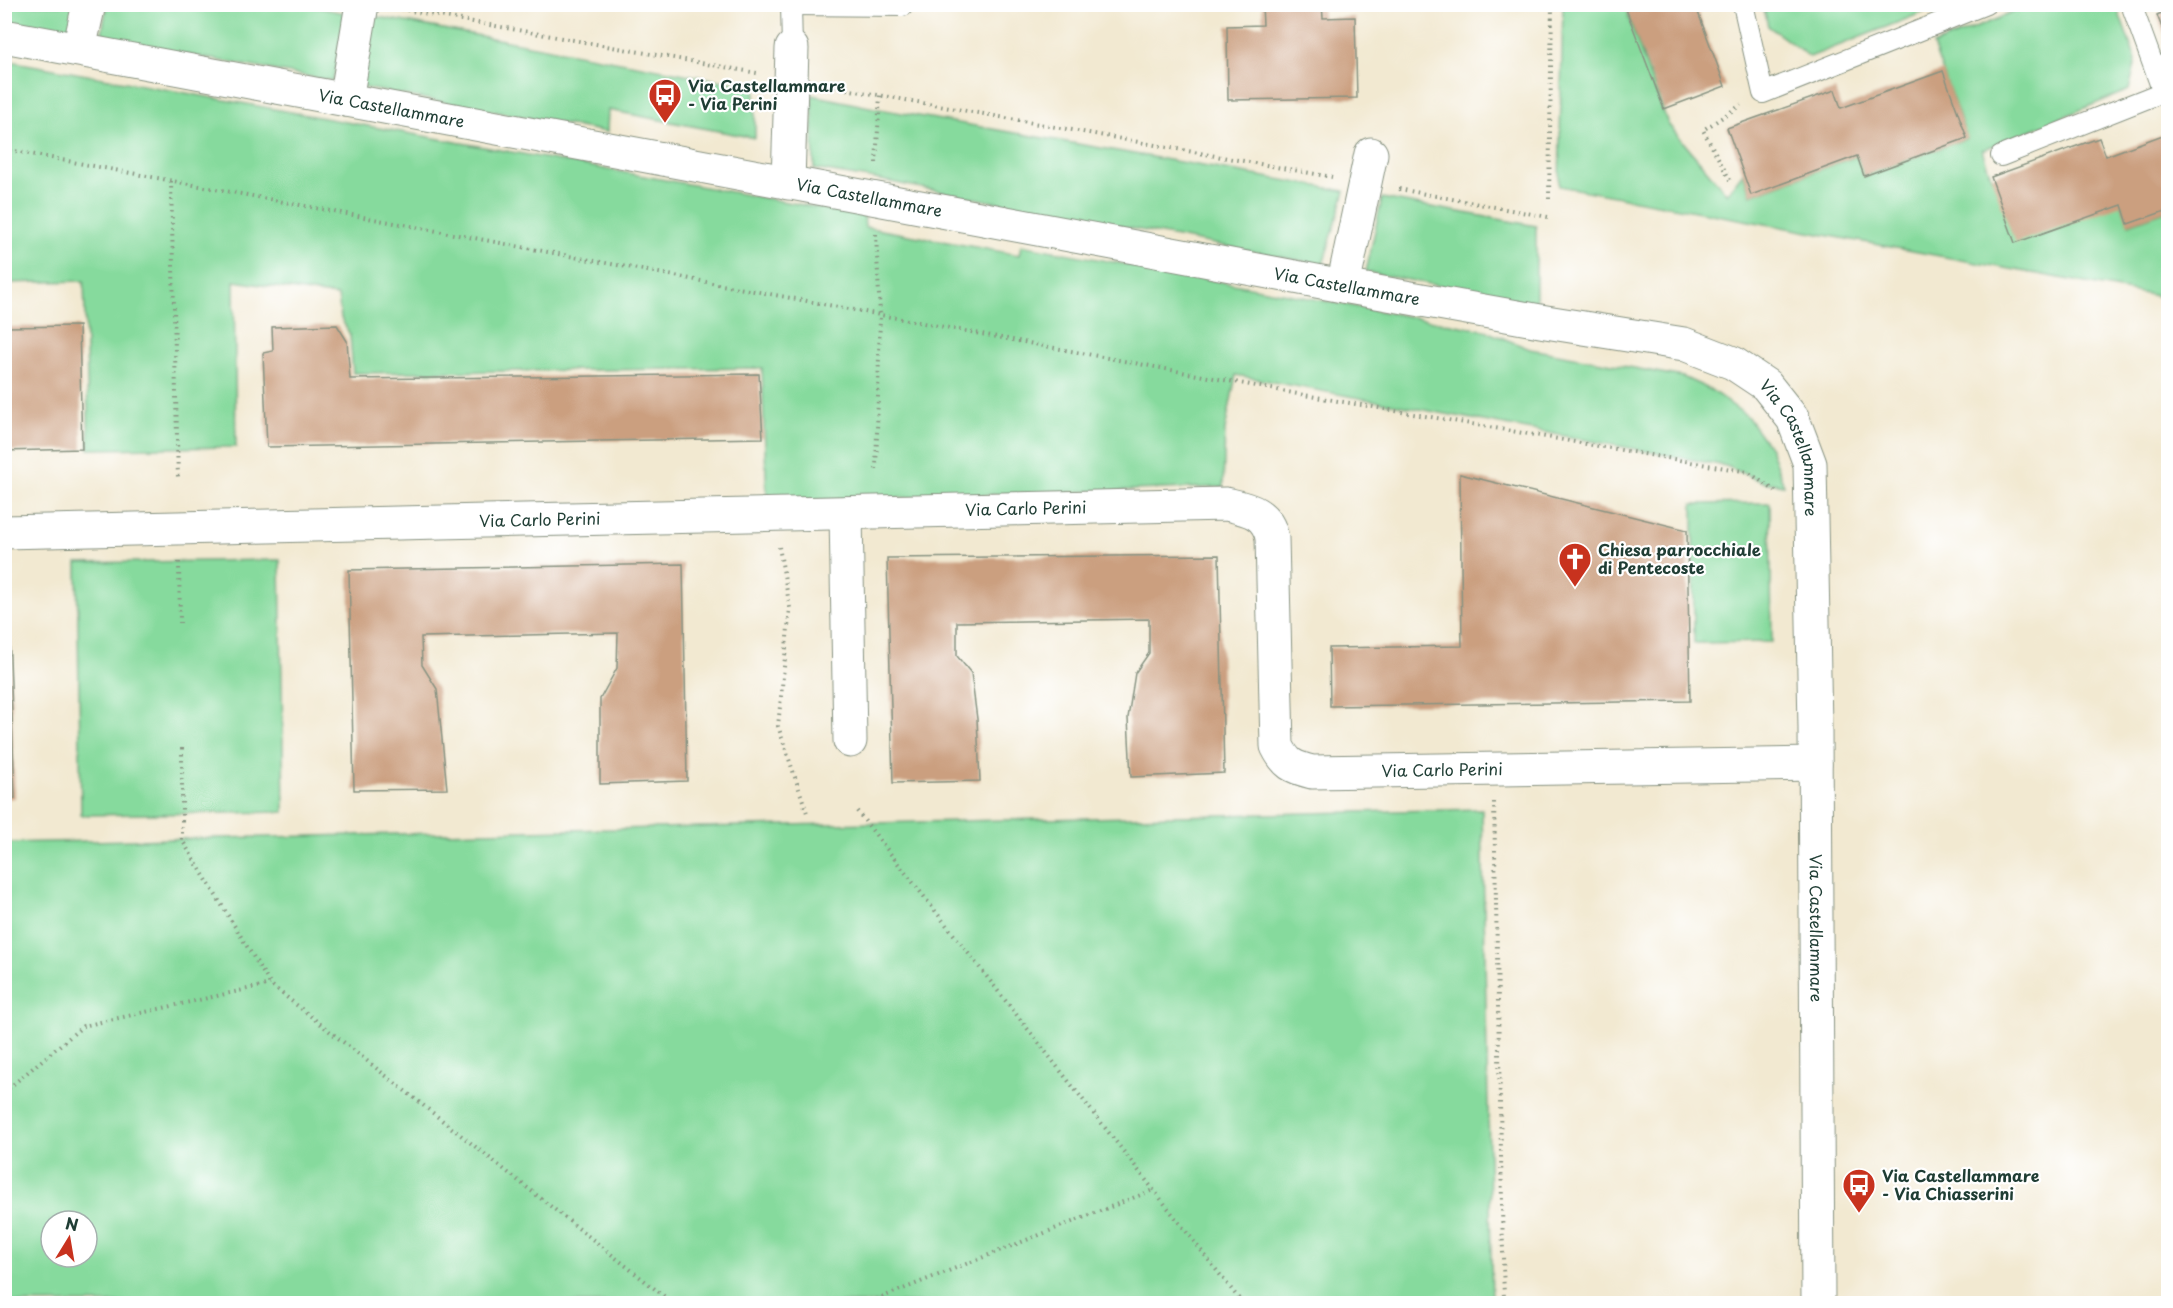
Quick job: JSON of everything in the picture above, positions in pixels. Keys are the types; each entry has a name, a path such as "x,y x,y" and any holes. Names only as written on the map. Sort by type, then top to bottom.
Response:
{"street":[{"path":"79,49 89,4"},
{"path":"346,100 374,6"},
{"name":"Via Castellammare","path":"4,36 1342,286 1684,344 1733,363 1766,385 1793,419 1810,464 1815,764 1818,1304"},
{"path":"788,183 792,48"},
{"path":"1342,286 1371,154"},
{"name":"Via Carlo Perini","path":"4,532 1226,504 1246,508 1261,516 1270,527 1277,746 1285,760 1297,768 1312,772 1815,764"},
{"path":"846,513 850,741"}],"lane":[{"path":"792,48 791,5 903,6 903,4"},
{"path":"1743,4 1763,93 1986,4"},
{"path":"2001,156 2163,93 2131,4"}],"path":[{"path":"1549,199 1552,4"},
{"path":"374,6 762,74"},
{"path":"814,83 1337,178"},
{"path":"1730,180 1703,130 1763,93"},
{"path":"876,168 880,95"},
{"path":"4,149 1298,394 1748,472 1777,492"},
{"path":"171,181 177,480"},
{"path":"1395,189 1548,217"},
{"path":"875,222 880,315 876,472"},
{"path":"778,541 790,608 778,726 807,813"},
{"path":"179,552 180,623"},
{"path":"182,748 182,840 270,984 674,1304"},
{"path":"1494,798 1504,1304"},
{"path":"857,812 1243,1304"},
{"path":"4,1092 82,1026 270,984"},
{"path":"865,1304 1153,1190"}],"green space":[{"path":"300,4 345,13 333,81 101,39 107,5"},
{"path":"1763,4 1942,5 1810,57 1768,26"},
{"path":"4,5 76,5 72,25 59,32 5,23"},
{"path":"1563,5 1624,5 1668,124 1727,194 1743,173 1751,195 1857,156 1864,176 1967,138 1933,45 2031,5 2116,5 2136,60 2129,90 1982,150 1991,177 2122,205 2129,224 2168,210 2168,298 1559,186"},
{"path":"373,16 755,87 755,138 608,110 607,132 360,87"},
{"path":"4,60 864,216 865,227 1019,255 1021,245 1483,330 1530,349 1683,377 1711,390 1747,416 1770,448 1784,485 1763,482 1726,466 1236,375 1225,430 1223,487 767,502 762,368 353,373 350,335 341,318 338,296 234,281 236,447 89,449 84,281 5,283"},
{"path":"812,95 879,109 1345,191 1323,265 814,169"},
{"path":"1382,198 1536,226 1536,304 1366,272"},
{"path":"1770,503 1772,642 1694,643 1693,504"},
{"path":"280,560 284,812 81,815 77,563"},
{"path":"1482,809 1492,1303 5,1303 5,843"}],"building":[{"path":"1262,4 1322,4 1323,18 1355,17 1357,98 1228,100 1227,26 1263,25"},
{"path":"1624,4 1695,4 1725,86 1664,109"},
{"path":"2168,10 2168,43 2157,15"},
{"path":"1943,71 1967,138 1864,176 1857,156 1751,195 1727,128 1835,90 1841,108"},
{"path":"2168,133 2168,210 2128,224 2122,205 2015,243 1991,177 2099,138 2106,156"},
{"path":"337,325 347,341 350,379 759,374 763,438 267,447 263,353 273,351 272,327"},
{"path":"79,326 82,449 4,451 5,327"},
{"name":"Chiesa parrocchiale di Pentecoste","path":"1460,474 1687,530 1690,701 1330,706 1329,648 1462,646"},
{"path":"1219,555 1224,773 1131,777 1128,718 1135,673 1149,653 1149,619 957,622 957,656 971,673 977,719 980,781 893,783 887,558"},
{"path":"683,564 687,781 600,784 600,699 617,668 618,633 421,637 422,665 437,689 447,789 354,790 349,570"},
{"path":"4,573 7,573 15,798 4,799"}],"place":[{"name":"Via Castellammare - Via Perini","path":"665,124"},
{"name":"Chiesa parrocchiale di Pentecoste","path":"1575,588"},
{"name":"Via Castellammare - Via Chiasserini","path":"1859,1214"}]}
